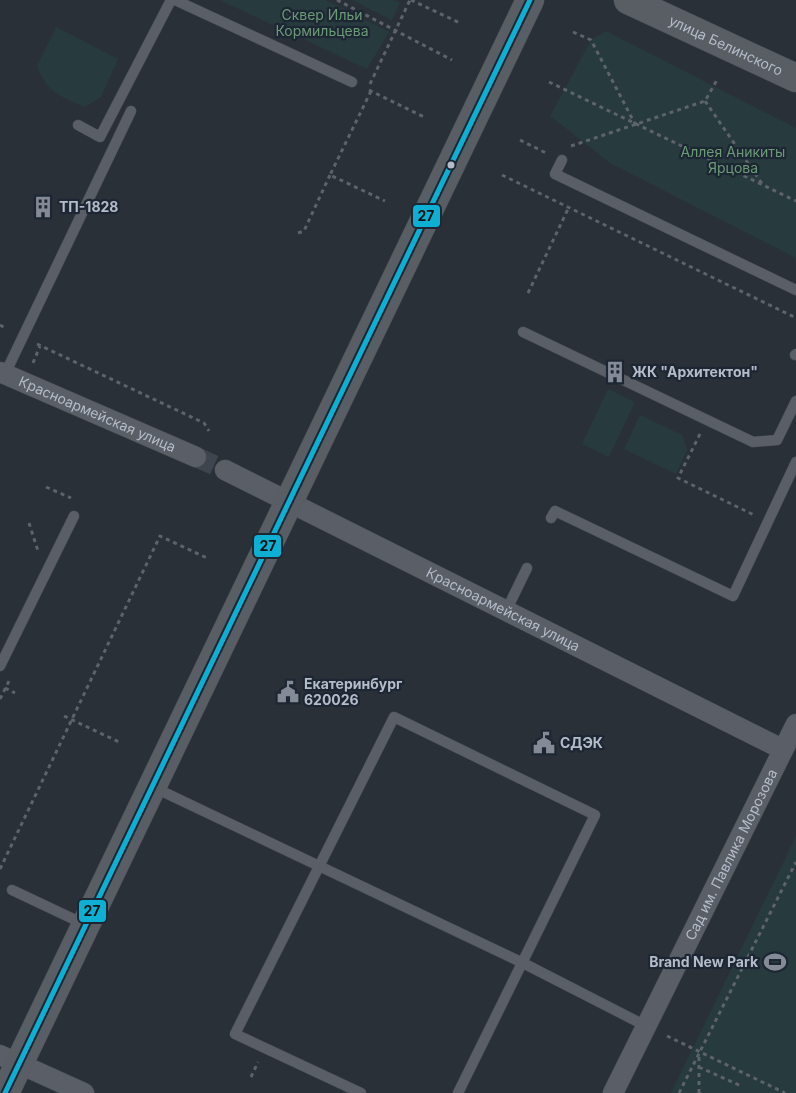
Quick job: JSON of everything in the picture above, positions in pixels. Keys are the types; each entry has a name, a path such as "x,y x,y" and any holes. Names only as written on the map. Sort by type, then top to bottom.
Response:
{"main road":[{"path":"5,1093 10,1059 86,925 530,0"},
{"name":"улица Белинского","path":"628,0 796,78"}],"street":[{"name":"Красноармейская улица","path":"3,373 196,456"},
{"name":"Красноармейская улица","path":"225,470 507,609 782,749"},
{"name":"Сад им. Павлика Морозова","path":"613,1093 796,724"},
{"path":"10,1059 84,1093"}],"lane":[{"path":"78,125 100,137 171,0"},
{"path":"175,0 352,82"},
{"path":"3,373 131,111"},
{"path":"562,160 555,174 796,290"},
{"path":"523,332 753,442 777,440 796,401"},
{"path":"550,518 555,511 733,596 796,462"},
{"path":"0,666 74,516"},
{"path":"507,609 527,568"},
{"path":"361,1093 235,1034 321,866 394,717 595,815 458,1093"},
{"path":"152,786 523,963 646,1026"},
{"path":"12,890 86,925"}],"path":[{"path":"337,0 452,60"},
{"path":"426,118 367,89 410,0 460,24"},
{"path":"573,32 591,40 636,125"},
{"path":"520,140 562,160 573,144 705,101 717,80"},
{"path":"549,82 796,201"},
{"path":"298,233 304,231 371,91"},
{"path":"705,101 764,186"},
{"path":"330,175 385,200"},
{"path":"502,175 568,209 796,318"},
{"path":"528,293 568,209"},
{"path":"0,325 204,423 209,431"},
{"path":"707,420 678,478 768,522"},
{"path":"46,487 77,501"},
{"path":"28,523 33,535"},
{"path":"0,869 160,536 207,558"},
{"path":"5,688 15,693"},
{"path":"64,716 119,742"},
{"path":"679,1093 796,862"},
{"path":"673,1038 785,1093"},
{"path":"699,1051 699,1093"},
{"path":"699,1067 741,1086"}],"green space":[{"name":"Сквер Ильи Кормильцева","path":"220,0 326,0 389,32 367,69"},
{"name":"Сквер Ильи Кормильцева","path":"352,0 393,0 400,3 392,20"},
{"path":"56,27 118,59 101,97 85,107 61,96 50,88 37,66"},
{"name":"Аллея Аникиты Ярцова","path":"606,31 796,128 796,258 610,163 550,116 591,40"},
{"path":"608,389 635,402 609,457 582,444"},
{"path":"640,415 682,435 687,450 676,474 624,449"},
{"path":"796,836 796,1093 671,1093"}],"tunnel":[{"path":"196,457 225,470"}],"transit line":[{"name":"27","path":"5,1093 530,0"}],"place":[{"name":"ТП-1828","path":"43,207"},
{"name":"ЖК \"Архитектон\"","path":"615,372"},
{"name":"Екатеринбург 620026","path":"288,692"},
{"name":"СДЭК","path":"544,743"},
{"name":"Brand New Park","path":"775,962"}]}
